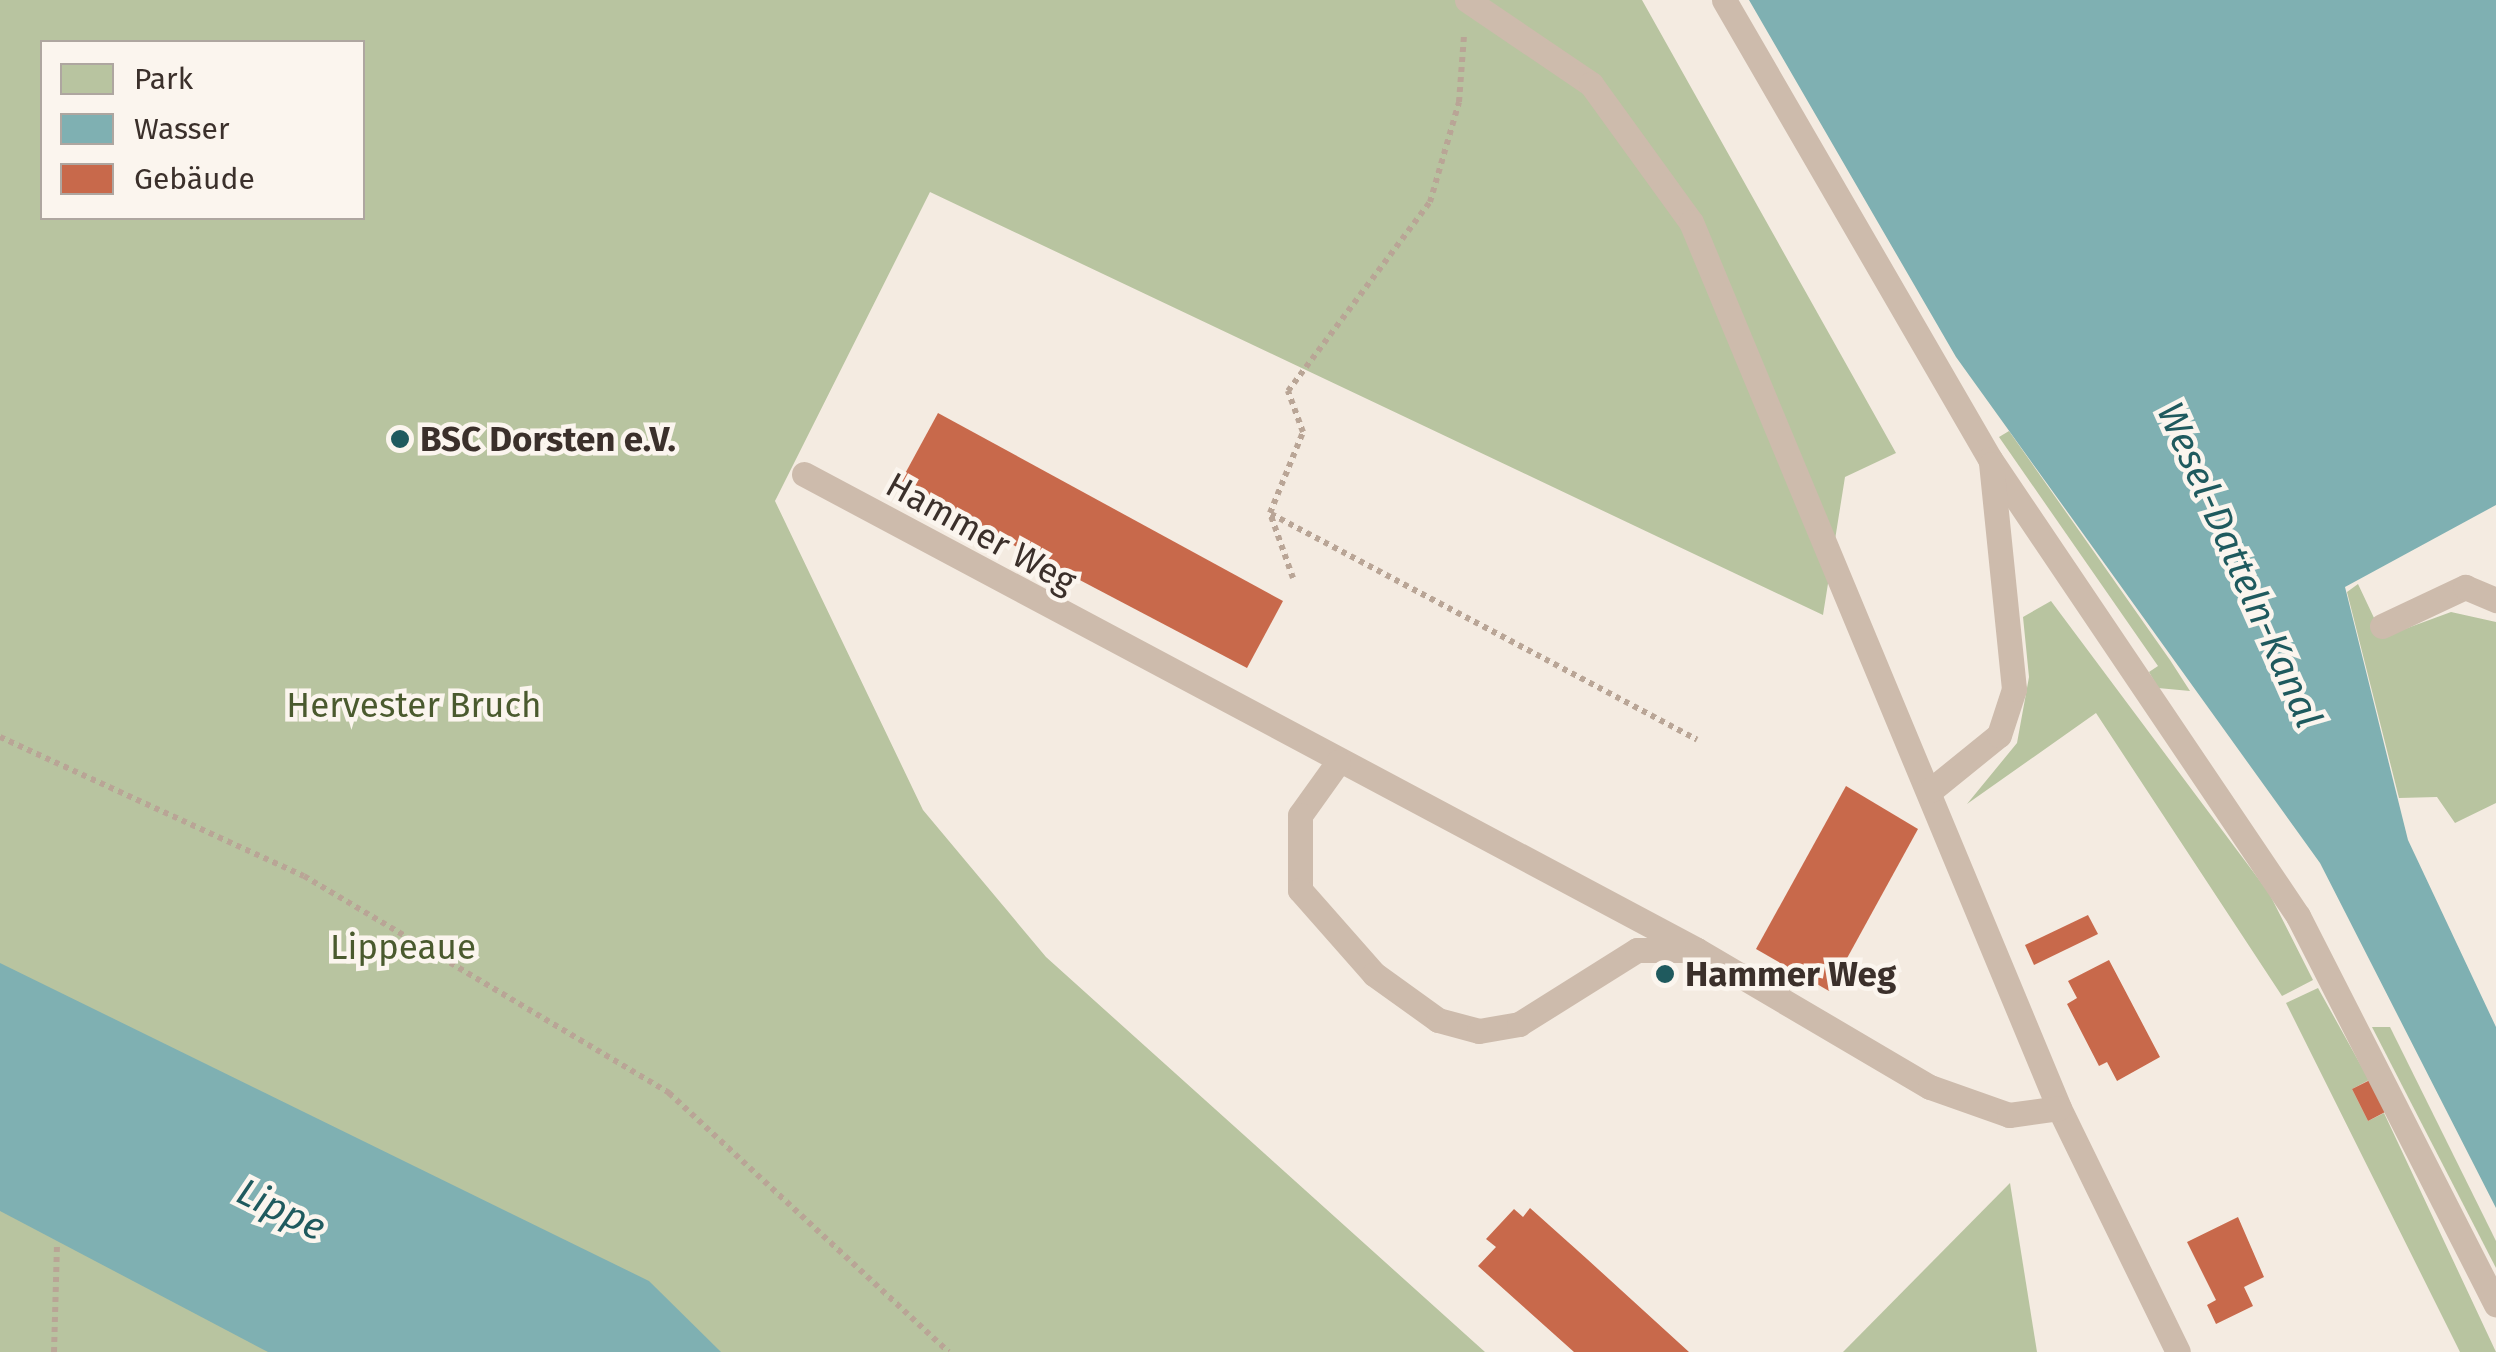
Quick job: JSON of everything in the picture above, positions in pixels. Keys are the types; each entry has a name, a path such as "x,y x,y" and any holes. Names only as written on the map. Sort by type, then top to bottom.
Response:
{"lane":[{"path":"1724,0 1990,459 2298,916 2496,1304"},
{"path":"1466,8 1591,84 1676,194 1931,790 2059,1108 2178,1352"},
{"path":"1931,790 2000,734 2014,689 1990,459"},
{"name":"Hammer Weg","path":"804,474 1697,950 1946,1094 2009,1115 2059,1108"},
{"path":"2382,626 2465,587 2496,600"},
{"path":"1338,762 1300,815 1300,890 1374,974 1438,1020 1479,1031 1519,1024 1637,950 1697,950"}],"path":[{"path":"1293,578 1270,514 1304,432 1288,391 1430,202 1458,102 1466,8"},
{"path":"1270,514 1698,740"},
{"path":"0,737 304,876 669,1093 950,1352"},
{"path":"54,1352 57,1245"}],"green space":[{"name":"Hervester Bruch","path":"0,0 1642,0 1896,453 1845,477 1823,615 930,192 775,501 923,810 1046,957 1485,1352 0,1352"},
{"path":"2009,431 2190,691 2158,688 2149,672 2158,666 1999,437"},
{"path":"2358,584 2383,637 2451,612 2496,622 2496,803 2455,823 2437,797 2399,798 2347,592"},
{"path":"2051,601 2269,893 2313,980 2282,996 2096,713 1967,804 2017,743 2029,677 2023,617"},
{"path":"2318,988 2369,1080 2352,1089 2368,1121 2384,1113 2496,1352 2460,1352 2286,1003"},
{"path":"2372,1027 2390,1027 2496,1241 2496,1268"},
{"path":"2010,1183 2037,1352 1843,1352"}],"water":[{"name":"Wesel-Datteln-Kanal","path":"1749,0 2496,0 2496,505 2345,587 2408,840 2496,1027 2496,1208 2320,863 1956,357"},
{"name":"Lippe","path":"0,963 649,1281 721,1352 268,1352 0,1211"}],"building":[{"path":"938,413 1283,601 1247,668 918,495 901,481"},
{"path":"1846,786 1918,829 1829,991 1756,949"},
{"path":"2088,915 2098,934 2034,965 2025,945"},
{"path":"2109,960 2160,1057 2117,1081 2107,1062 2099,1066 2067,1004 2077,998 2068,981"},
{"path":"2372,1079 2389,1110 2368,1121 2352,1089"},
{"path":"1530,1208 1689,1352 1574,1352 1478,1266 1496,1247 1486,1239 1514,1209 1523,1217"},
{"path":"2238,1217 2264,1277 2244,1287 2253,1306 2216,1324 2207,1305 2216,1300 2187,1242"}],"place":[{"name":"BSC Dorsten e.V.","path":"400,439"},
{"name":"Hammer Weg","path":"1665,974"}],"park label":[{"name":"Lippeaue","path":"403,947"}]}
